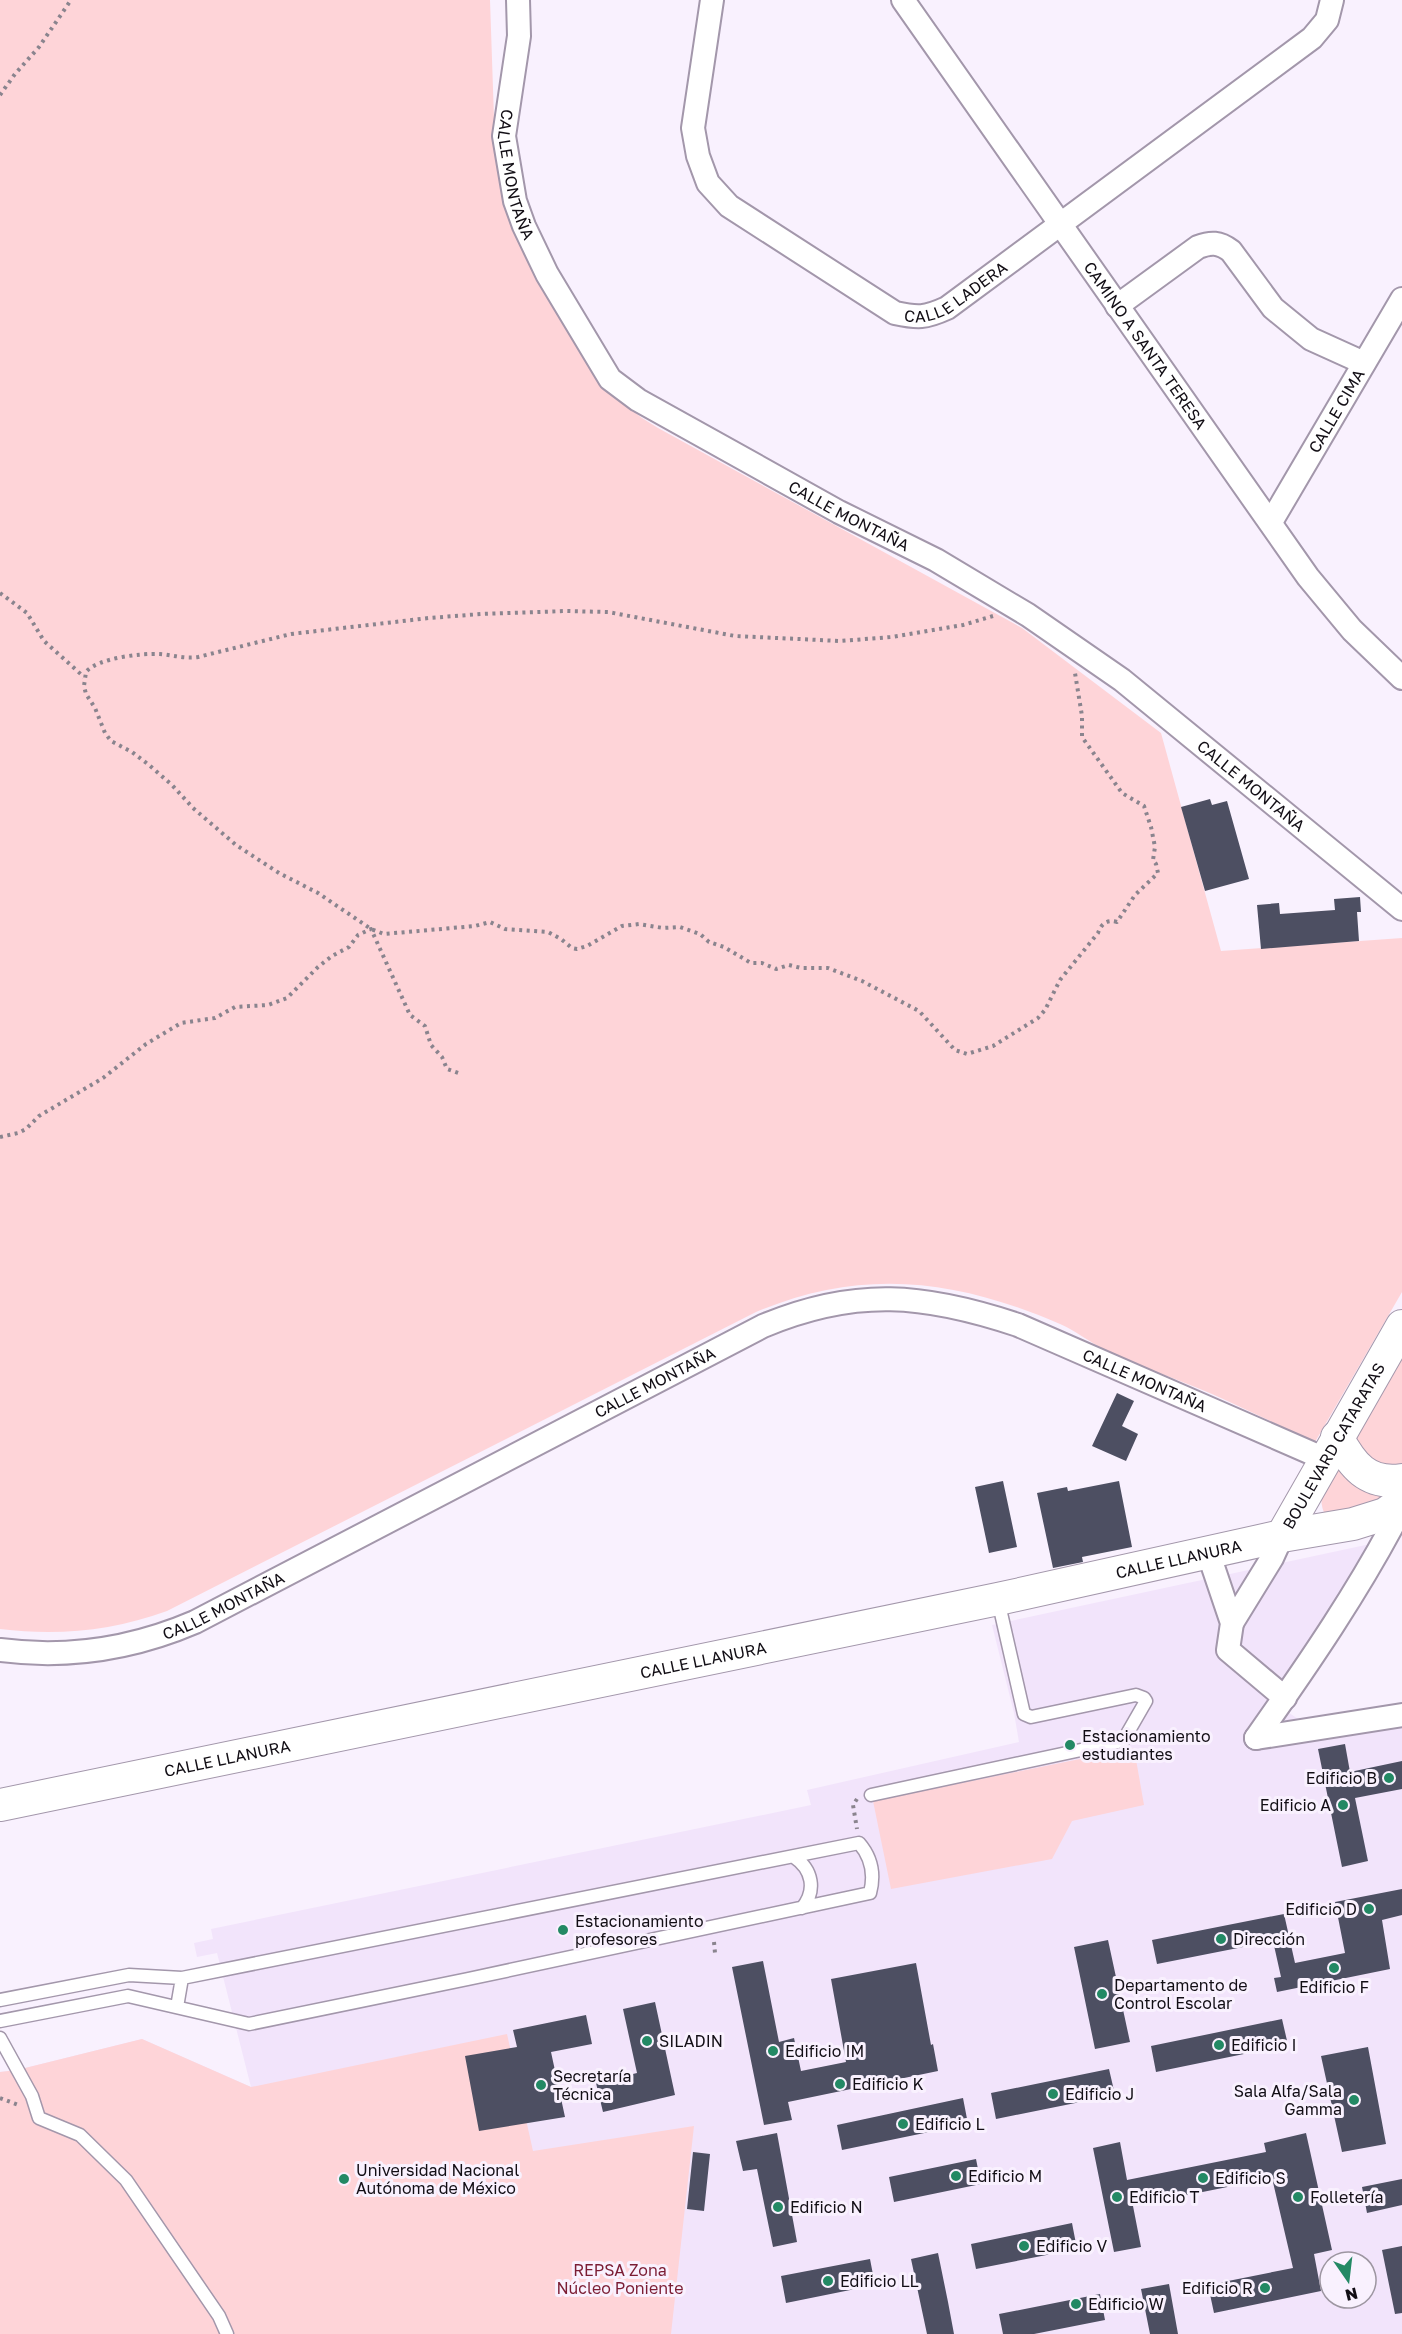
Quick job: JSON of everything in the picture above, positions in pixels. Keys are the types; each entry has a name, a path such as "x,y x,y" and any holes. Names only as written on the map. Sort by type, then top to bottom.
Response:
{"street":[{"name":"CALLE MONTAÑA","path":"518,0 519,36 504,136 510,180 534,251 610,380 658,412 839,512 945,566 1066,641 1166,716 1402,909"},
{"name":"CALLE LADERA","path":"712,0 693,128 698,156 708,183 729,206 895,313 915,317 928,317 947,308 1312,38 1327,20 1332,0"},
{"name":"CAMINO A SANTA TERESA","path":"903,0 1329,604 1377,656 1402,678"},
{"path":"1117,306 1198,247 1209,242 1222,245 1231,251 1273,308 1311,339 1364,363"},
{"name":"CALLE CIMA","path":"1271,522 1402,299"},
{"name":"CALLE MONTAÑA","path":"0,1650 45,1654 86,1653 146,1641 175,1631 397,1518 763,1326 808,1309 854,1300 878,1298 926,1301 1002,1320 1331,1448"},
{"name":"BOULEVARD CATARATAS","path":"1282,1536 1402,1326"},
{"path":"1331,1448 1348,1457 1365,1474 1387,1481 1402,1480"},
{"name":"CALLE LLANURA","path":"0,1805 998,1599 1282,1536 1353,1524 1385,1514 1402,1502"},
{"path":"1402,1508 1385,1540 1285,1698 1256,1738 1402,1715"},
{"path":"1282,1536 1272,1558 1232,1623 1228,1650 1285,1698"},
{"path":"1208,1552 1232,1623"}],"lane":[{"path":"871,1795 1123,1741 1146,1701 1141,1696 1136,1695 1031,1717 1024,1714 998,1599"},
{"path":"0,2000 129,1975 182,1978 859,1843 865,1850 872,1867 870,1893 249,2024 128,1996 0,2021"},
{"path":"794,1857 807,1869 811,1878 811,1894 802,1908"},
{"path":"177,2007 182,1978"},
{"path":"34,1994 38,2014"},
{"path":"0,2038 32,2096 39,2118 80,2135 126,2180 219,2316 227,2334"}],"path":[{"path":"0,95 39,47 71,0"},
{"path":"0,593 27,613 44,641 84,677"},
{"path":"998,614 963,625 892,637 840,641 735,636 627,615 590,611 429,618 291,634 198,657 154,655 109,660 90,667 84,677 86,694 111,741 132,752 149,765 192,808 236,845 279,873 318,893 371,929 393,934 475,926 490,921 505,929 548,932 577,949 587,946 622,926 639,924 663,928 680,927 700,934 714,945 724,947 751,963 762,963 776,969 789,965 801,968 828,968 862,981 919,1011 955,1050 967,1054 1007,1038 1038,1018 1045,1010 1060,980 1098,933 1100,927 1109,921 1117,922 1135,895 1158,873 1153,860 1155,847 1151,827 1144,806 1122,794 1082,737 1082,716 1075,670"},
{"path":"371,929 410,1015 424,1026 431,1045 442,1057 447,1068 461,1074"},
{"path":"0,1137 26,1129 39,1116 103,1078 139,1050 181,1023 215,1018 235,1007 268,1005 287,998 318,967 332,956 344,952 355,942 358,934 371,929"},
{"path":"859,1843 853,1805 857,1798 871,1795"}],"shaded area":[{"path":"1375,1543 1273,1702 1307,1725 1402,1707 1402,2334 0,2334 0,2072 17,2070 142,2039 251,2087 217,1953 197,1957 194,1943 213,1939 211,1929 811,1805 807,1790 1019,1742 992,1625"}],"green space":[{"path":"0,0 490,0 495,148 515,232 541,289 613,395 658,428 1022,628 1161,733 1221,951 1402,938 1402,1292 1315,1442 1212,1394 1107,1351 1066,1327 984,1297 909,1284 871,1284 834,1289 795,1298 756,1312 167,1611 126,1623 85,1630 43,1632 0,1629"},
{"path":"1402,1348 1402,1474 1393,1474 1345,1445"},
{"path":"1340,1470 1381,1487 1387,1499 1326,1516 1322,1503 1325,1483"},
{"path":"1134,1748 1144,1805 1072,1821 1052,1859 891,1889 873,1801"},
{"name":"Universidad Nacional Autónoma de México","path":"507,2034 533,2151 694,2126 671,2334 0,2334 0,2072 17,2070 142,2039 251,2087"}],"building":[{"path":"1210,799 1212,805 1227,801 1249,879 1205,891 1181,807"},
{"path":"1360,897 1361,912 1357,912 1359,941 1261,949 1257,905 1279,903 1280,914 1335,910 1334,899"},
{"path":"1117,1393 1134,1401 1122,1426 1138,1434 1126,1461 1092,1446"},
{"path":"1003,1481 1017,1547 989,1553 975,1487"},
{"path":"1119,1481 1132,1547 1082,1557 1083,1562 1053,1568 1037,1493 1067,1487 1068,1491"},
{"name":"Edificio A","path":"1345,1744 1350,1772 1402,1761 1402,1789 1355,1798 1368,1861 1342,1867 1318,1749"},
{"path":"1402,1889 1402,1915 1382,1920 1390,1969 1277,1992 1274,1978 1281,1977 1273,1941 1157,1964 1152,1940 1284,1914 1295,1963 1345,1953 1335,1902"},
{"name":"Departamento de Control Escolar","path":"1108,1940 1130,2042 1095,2049 1074,1947"},
{"path":"763,1961 779,2042 794,2038 801,2071 846,2062 831,1979 916,1963 938,2071 788,2102 792,2120 764,2125 732,1967"},
{"name":"SILADIN","path":"655,2002 675,2095 603,2112 596,2083 637,2073 623,2009"},
{"path":"586,2015 592,2044 551,2052 565,2117 479,2131 465,2056 517,2047 513,2030"},
{"name":"Edificio I","path":"1282,2019 1288,2045 1156,2072 1151,2046"},
{"name":"Sala Alfa/Sala Gamma","path":"1368,2047 1386,2144 1342,2152 1321,2056"},
{"name":"Edificio J","path":"1109,2069 1115,2095 996,2119 991,2093"},
{"name":"Edificio L","path":"963,2098 968,2124 842,2150 837,2125"},
{"name":"Edificio N","path":"777,2133 797,2242 773,2247 757,2169 743,2171 736,2141"},
{"path":"1306,2133 1332,2250 1318,2250 1318,2253 1314,2254 1318,2292 1214,2313 1208,2285 1293,2268 1272,2178 1133,2206 1141,2247 1114,2252 1093,2148 1120,2142 1127,2180 1266,2152 1264,2143"},
{"path":"693,2152 710,2154 704,2211 687,2209"},
{"name":"Edificio M","path":"976,2159 981,2184 894,2202 889,2177"},
{"path":"1402,2179 1402,2205 1367,2213 1362,2187"},
{"name":"Edificio V","path":"1072,2223 1077,2249 976,2269 971,2244"},
{"path":"1402,2246 1402,2313 1395,2314 1382,2250"},
{"path":"938,2253 954,2334 927,2334 911,2259"},
{"name":"Edificio LL","path":"870,2259 875,2285 786,2303 781,2276"},
{"path":"1169,2284 1178,2334 1150,2334 1141,2289"},
{"name":"Edificio W","path":"1100,2294 1105,2320 1034,2334 1003,2334 999,2314"}],"place":[{"name":"Estacionamiento estudiantes","path":"1070,1745"},
{"name":"Edificio B","path":"1389,1778"},
{"name":"Edificio A","path":"1343,1805"},
{"name":"Edificio D","path":"1369,1909"},
{"name":"Estacionamiento profesores","path":"563,1930"},
{"name":"Dirección","path":"1221,1939"},
{"name":"Edificio F","path":"1334,1968"},
{"name":"Departamento de Control Escolar","path":"1102,1994"},
{"name":"SILADIN","path":"647,2041"},
{"name":"Edificio I","path":"1219,2045"},
{"name":"Edificio IM","path":"773,2051"},
{"name":"Edificio K","path":"840,2084"},
{"name":"Secretaría Técnica","path":"541,2085"},
{"name":"Edificio J","path":"1053,2094"},
{"name":"Sala Alfa/Sala Gamma","path":"1354,2100"},
{"name":"Edificio L","path":"903,2124"},
{"name":"Edificio M","path":"956,2176"},
{"name":"Edificio S","path":"1203,2178"},
{"name":"Universidad Nacional Autónoma de México","path":"344,2179"},
{"name":"Edificio T","path":"1117,2197"},
{"name":"Folletería","path":"1298,2197"},
{"name":"Edificio N","path":"778,2207"},
{"name":"Edificio V","path":"1024,2246"},
{"name":"Edificio LL","path":"828,2281"},
{"name":"Edificio R","path":"1265,2288"},
{"name":"Edificio W","path":"1076,2304"}],"park label":[{"name":"REPSA Zona Núcleo Poniente","path":"620,2279"}]}
